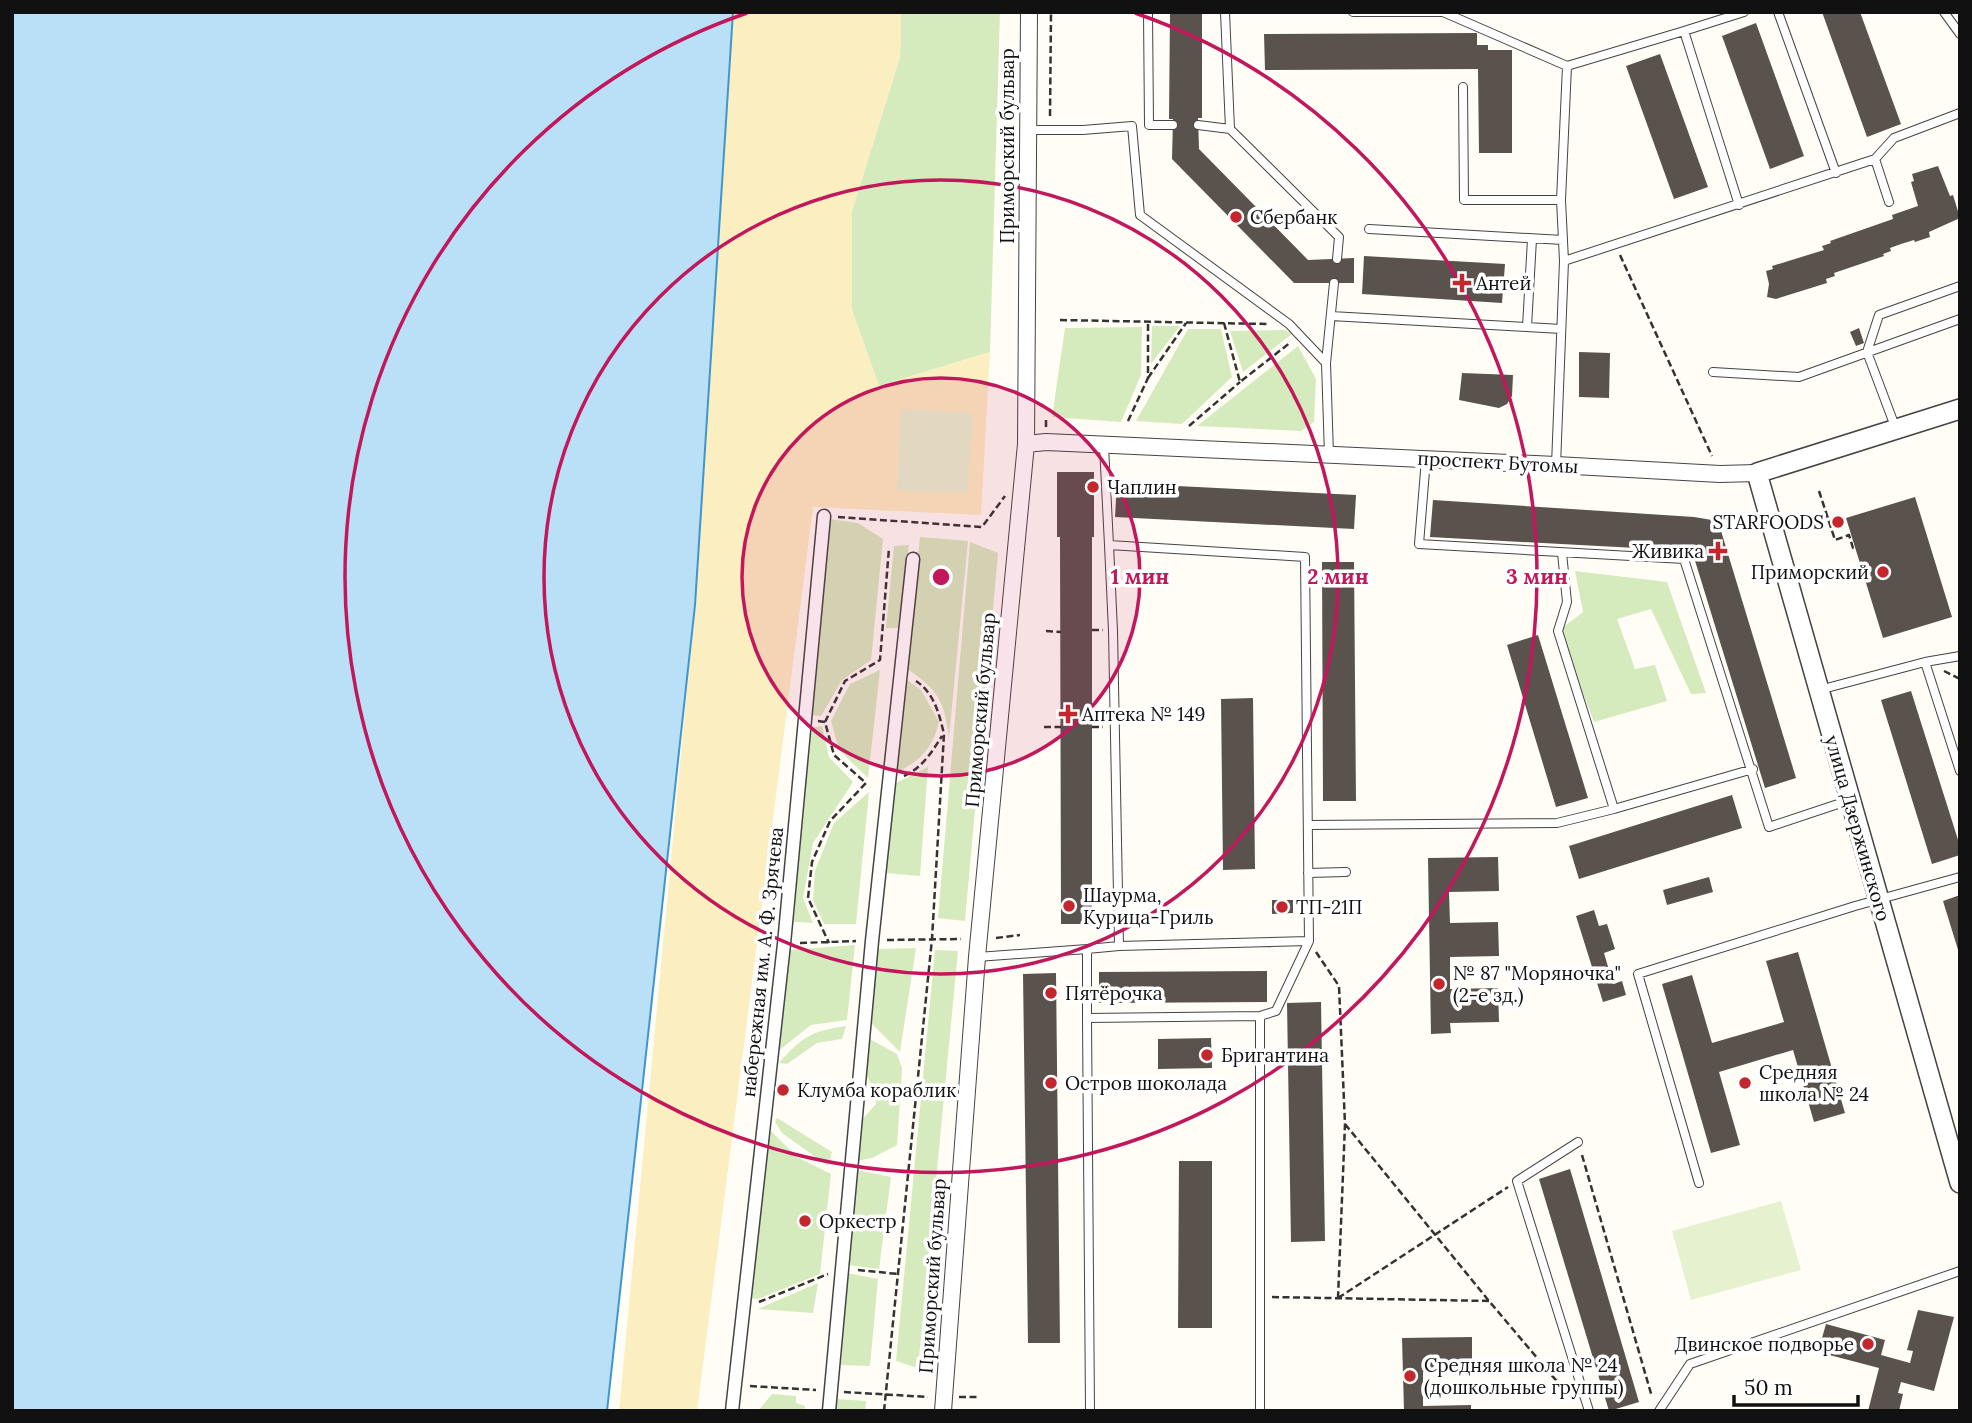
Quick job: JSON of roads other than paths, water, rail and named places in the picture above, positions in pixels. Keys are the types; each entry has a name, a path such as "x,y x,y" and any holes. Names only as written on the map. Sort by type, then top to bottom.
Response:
{"street":[{"name":"Приморский бульвар","path":"943,1404 977,957 1026,444 1029,12"},
{"name":"проспект Бутомы","path":"1026,444 1046,442 1720,474 1757,473 1960,409"},
{"name":"улица Дзержинского","path":"1757,473 1879,900 1956,1156 1960,1183"},
{"name":"набережная им. А. Ф. Зрячева","path":"732,1411 784,944 824,516"},
{"path":"829,1411 872,941 913,559"}],"lane":[{"path":"1148,12 1149,125"},
{"path":"1225,12 1230,129"},
{"path":"1353,12 1443,12 1567,66 1744,12"},
{"path":"1778,12 1836,173"},
{"path":"1944,12 1960,34"},
{"path":"1684,30 1739,205"},
{"path":"1556,465 1564,261 1561,200 1567,66"},
{"path":"1464,87 1464,200 1561,200"},
{"path":"1564,261 1875,159 1894,138 1960,113"},
{"path":"1028,130 1172,125"},
{"path":"1198,125 1230,129 1339,237 1336,259"},
{"path":"1132,126 1140,215 1289,324 1326,363"},
{"path":"1875,159 1889,202"},
{"path":"1369,229 1563,240"},
{"path":"1527,327 1532,239"},
{"path":"1329,455 1326,363 1334,283"},
{"path":"1896,429 1867,352 1879,316 1960,286"},
{"path":"1331,316 1561,329"},
{"path":"1713,372 1799,377 1960,319"},
{"path":"1104,446 1113,631 1119,946"},
{"path":"1426,459 1419,544 1684,559 1753,769 1769,827 1850,800"},
{"path":"1087,1018 1259,1016 1276,1012 1308,941 1305,557 1109,545"},
{"path":"1562,553 1567,602 1558,631 1614,808"},
{"path":"1819,690 1925,662 1960,656"},
{"path":"1925,662 1960,771"},
{"path":"1308,825 1557,823 1753,769"},
{"path":"1308,873 1346,873"},
{"path":"1699,1183 1638,974 1960,877"},
{"path":"977,957 1020,956 1119,946 1308,941"},
{"path":"1087,949 1090,1411"},
{"path":"1259,1016 1260,1411"},
{"path":"1578,1142 1517,1181 1589,1411"},
{"path":"1659,1411 1690,1364 1960,1270"}],"water":[{"path":"12,12 733,12 695,605 607,1411 12,1411"}],"place":[{"name":"Сбербанк","path":"1236,217"},
{"name":"Антей","path":"1462,283"},
{"name":"Чаплин","path":"1093,487"},
{"name":"STARFOODS","path":"1838,522"},
{"name":"Живика","path":"1718,551"},
{"name":"Приморский","path":"1883,572"},
{"name":"Аптека № 149","path":"1068,714"},
{"name":"Шаурма, Курица-Гриль","path":"1069,906"},
{"name":"ТП-21П","path":"1282,907"},
{"name":"№ 87 \"Моряночка\" (2-е зд.)","path":"1439,984"},
{"name":"Пятёрочка","path":"1051,993"},
{"name":"Бригантина","path":"1207,1055"},
{"name":"Остров шоколада","path":"1051,1083"},
{"name":"Средняя школа № 24","path":"1745,1083"},
{"name":"Клумба кораблик","path":"783,1090"},
{"name":"Оркестр","path":"805,1221"},
{"name":"Двинское подворье","path":"1868,1344"},
{"name":"Средняя школа № 24 (дошкольные группы)","path":"1410,1376"}]}
